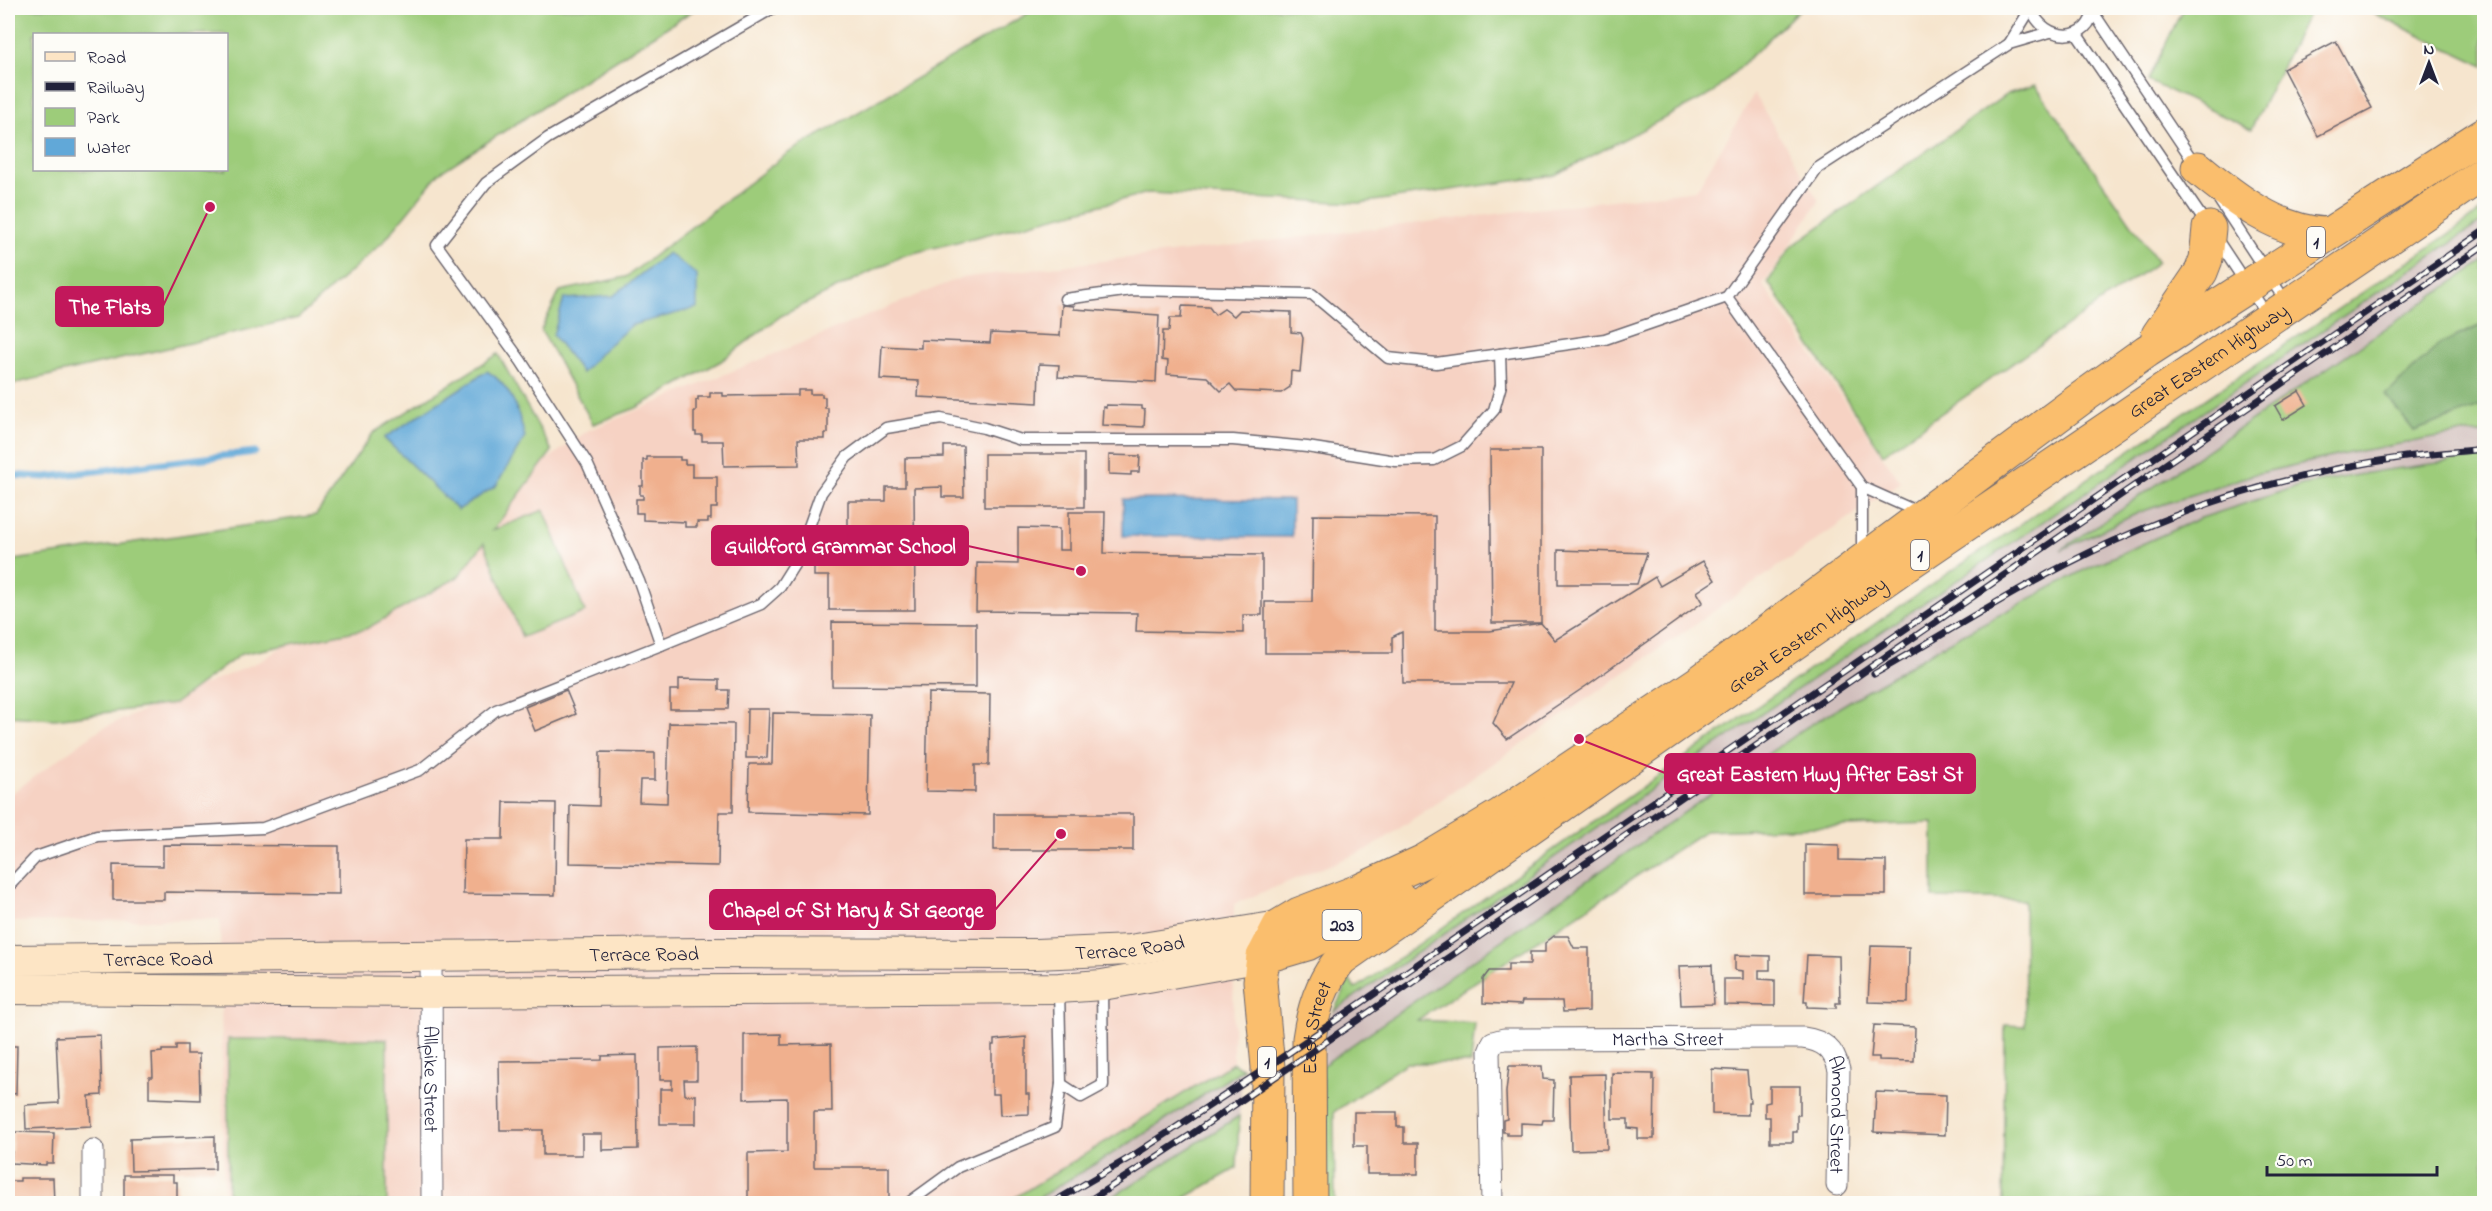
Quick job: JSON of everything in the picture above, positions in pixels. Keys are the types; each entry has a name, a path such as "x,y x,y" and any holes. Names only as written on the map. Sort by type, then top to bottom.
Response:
{"highway":[{"name":"Great Eastern Highway","path":"1279,926 1299,914 1361,890 1424,861 1499,816 1698,683 2147,351 2484,134"},
{"path":"2198,168 2230,194 2277,221 2300,232 2327,234"},
{"name":"Great Eastern Highway","path":"1422,900 1576,796 1909,563 2484,173"},
{"path":"2147,351 2201,272 2206,259 2209,228"},
{"name":"203","path":"1263,957 1307,944 1384,902 1422,900"},
{"name":"East Street","path":"1310,1203 1308,1053 1312,1012 1321,990 1341,959 1422,900"},
{"name":"1","path":"1266,1203 1268,1067 1260,988 1263,957 1279,926"}],"street":[{"name":"Terrace Road","path":"8,960 706,953 1036,954 1130,950 1279,926"},
{"name":"Allpike Street","path":"431,956 433,992 432,1203"},
{"name":"Terrace Road","path":"8,989 433,992 1059,988 1102,986 1263,957"},
{"name":"Martha Street","path":"1492,1203 1489,1052 1492,1042 1504,1039 1803,1038 1818,1040 1829,1047"},
{"name":"Almond Street","path":"1829,1047 1836,1058 1839,1070 1837,1185"},
{"path":"93,1150 93,1203"}],"lane":[{"path":"661,645 639,581 587,463 521,361 437,245 486,183 548,138 773,8"},
{"path":"2031,8 2036,20 2050,32 2058,35 2076,33 2086,25 2093,10"},
{"path":"2009,44 2031,8"},
{"path":"2093,10 2198,168 2258,279 2278,311"},
{"path":"1065,299 1132,291 1312,294 1388,358 1436,363 1605,339 1726,297 1818,168 2009,44 2050,32"},
{"path":"2076,33 2209,228 2258,279 2278,311"},
{"path":"1726,297 1862,487 1924,515"},
{"path":"8,887 36,857 97,836 263,828 420,770 496,710 761,604 780,587 797,560 821,493 847,457 886,428 941,419 984,428 1021,440 1233,440 1307,447 1396,461 1434,460 1462,446 1494,410 1501,385 1500,354"},
{"path":"1862,487 1862,560"},
{"path":"1061,1084 1081,1097 1103,1084 1102,986"},
{"path":"907,1203 958,1167 1055,1127 1061,1084 1059,988"}],"shaded area":[{"path":"1754,94 1819,201 1763,285 1901,482 1371,848 1234,904 1233,1063 1006,1203 224,1203 220,919 8,922 8,796 100,729 263,660 589,430 960,278 1696,190"},
{"path":"2484,220 2484,261 2066,548 2140,512 2255,474 2354,452 2457,434 2484,434 2484,457 2379,471 2302,485 2198,519 2084,570 1950,641 1805,728 1322,1066 1325,1034 1334,1011 1668,778"},
{"path":"1243,1069 1239,1116 1103,1203 1030,1204 1138,1138"}],"green space":[{"path":"8,8 697,8 439,173 384,241 298,318 8,385"},
{"path":"1037,8 1801,8 1713,93 1555,175 1360,203 1148,193 902,256 781,316 721,361 636,408 593,424 541,330 560,291 626,277 788,153"},
{"path":"2183,8 2311,8 2251,129 2148,81"},
{"path":"2362,8 2484,8 2484,66"},
{"path":"2035,85 2158,262 1883,454 1768,282 1791,247 2007,94"},
{"path":"2484,210 2484,220 1668,778 1334,1011 1349,979 1355,989 1906,602"},
{"path":"2484,261 2484,324 2440,344 2414,431 2484,405 2484,434 2457,434 2354,452 2255,474 2140,512 2061,550"},
{"path":"2484,324 2484,405 2414,431 2386,395 2440,344"},
{"path":"498,354 552,451 493,530 544,510 585,612 522,637 484,543 458,577 366,629 241,654 174,704 55,719 8,716 8,561 316,515 373,433"},
{"path":"2484,457 2484,1203 2003,1203 2005,1025 2025,1026 2024,900 1933,898 1933,823 1705,831 1417,1020 1475,1023 1471,1063 1406,1063 1334,1112 1335,1203 1325,1203 1322,1066 1805,728 1950,641 2084,570 2198,519 2302,485 2379,471"},
{"path":"228,1039 387,1039 387,1203 228,1203"},
{"path":"1233,1063 1243,1069 1138,1138 1030,1203 1006,1203"},
{"path":"1239,1116 1237,1168 1176,1203 1103,1203"}],"water":[{"path":"668,253 697,275 697,308 632,325 604,349 582,373 553,335 564,299 613,296"},
{"path":"487,371 496,377 508,391 525,437 496,486 458,510 384,438"},
{"path":"1123,499 1292,500 1292,537 1123,536"}],"building":[{"path":"2336,41 2372,108 2318,136 2283,69"},
{"path":"1062,305 1074,306 1074,309 1159,315 1156,382 1058,377 1059,365 1039,364 1038,403 918,397 919,381 880,379 882,346 921,348 921,340 990,343 991,333 1060,336"},
{"path":"1182,306 1209,307 1215,315 1224,309 1234,316 1240,310 1291,312 1291,332 1301,333 1303,338 1300,372 1291,371 1290,387 1281,393 1236,391 1230,384 1221,391 1207,377 1167,374 1168,361 1162,360 1163,331 1169,331 1170,318 1181,318"},
{"path":"798,390 810,390 810,394 822,394 822,397 825,397 825,408 828,408 828,433 825,433 825,439 798,439 799,465 724,466 723,441 702,441 702,435 696,435 694,432 694,411 696,411 698,397 710,397 710,393 723,393 723,396 798,395"},
{"path":"2299,391 2307,405 2283,420 2275,406"},
{"path":"1106,405 1142,406 1145,410 1144,427 1102,425 1103,407 1106,408"},
{"path":"944,446 963,446 964,497 942,497 942,487 914,488 915,610 829,610 829,576 814,576 814,538 848,537 848,501 886,501 886,487 905,487 905,458 944,457"},
{"path":"1490,450 1541,450 1541,623 1492,623"},
{"path":"984,454 1084,454 1084,507 984,507"},
{"path":"1109,455 1140,456 1139,472 1131,472 1131,475 1109,474"},
{"path":"647,457 680,457 680,460 685,460 685,464 692,464 692,477 717,477 717,508 711,508 711,519 708,519 708,522 697,522 697,527 685,527 685,522 643,520 643,513 636,513 636,499 643,499 643,495 640,495 640,486 643,486 643,460 647,460"},
{"path":"1069,512 1105,512 1104,553 1262,555 1262,615 1243,615 1243,633 1136,631 1137,613 976,611 977,563 1018,564 1018,528 1059,529 1059,550 1069,550"},
{"path":"1313,515 1435,516 1435,631 1490,631 1541,623 1555,640 1655,577 1660,586 1703,561 1715,580 1697,592 1703,602 1586,686 1507,739 1493,723 1511,683 1403,683 1402,632 1392,637 1392,653 1265,653 1265,602 1312,602"},
{"path":"1558,550 1647,553 1637,584 1558,584"},
{"path":"832,622 976,623 976,687 832,686"},
{"path":"679,679 719,680 719,690 729,690 728,709 670,709 670,690 679,690"},
{"path":"566,690 576,714 535,731 525,707"},
{"path":"928,693 990,694 989,765 975,765 975,792 926,791"},
{"path":"747,709 769,709 767,758 746,758"},
{"path":"773,713 870,715 868,815 748,812 749,764 772,764"},
{"path":"669,723 734,724 733,812 719,812 718,866 569,863 570,805 599,806 600,752 655,753 655,780 640,780 639,802 667,803"},
{"path":"504,802 556,803 555,895 463,894 464,839 503,839"},
{"path":"994,814 1133,814 1133,850 994,850"},
{"path":"1805,844 1839,845 1839,860 1886,861 1886,895 1805,895"},
{"path":"163,845 339,846 339,894 164,892 164,900 113,900 113,865 163,866"},
{"path":"1554,936 1568,936 1574,948 1589,948 1589,1011 1563,1012 1562,1001 1522,1001 1521,1005 1483,1003 1483,979 1489,971 1508,971 1508,964 1530,964 1530,952 1545,952 1545,943"},
{"path":"1871,946 1909,947 1908,1003 1868,1002"},
{"path":"1735,955 1770,956 1770,970 1759,970 1759,979 1775,980 1775,1006 1724,1005 1724,979 1743,979 1743,971 1735,970"},
{"path":"1807,955 1839,956 1840,1003 1836,1003 1836,1008 1807,1007 1807,1002 1804,1002"},
{"path":"1712,965 1714,1004 1681,1005 1679,966"},
{"path":"1874,1025 1915,1027 1914,1061 1879,1060 1879,1057 1871,1057"},
{"path":"781,1034 781,1045 831,1044 832,1112 814,1112 814,1167 889,1167 889,1203 748,1204 748,1153 787,1152 787,1098 744,1099 744,1035"},
{"path":"100,1035 102,1095 89,1096 91,1126 26,1129 25,1105 59,1103 56,1037"},
{"path":"1026,1037 1026,1094 1029,1094 1029,1114 1000,1115 999,1094 992,1094 992,1045 994,1045 994,1040"},
{"path":"176,1045 187,1045 187,1054 199,1054 200,1100 149,1098 149,1077 153,1077 152,1053 176,1050"},
{"path":"8,1046 17,1046 16,1094 8,1093"},
{"path":"697,1047 697,1080 684,1080 685,1095 696,1095 696,1124 660,1124 660,1089 672,1089 672,1080 660,1080 660,1048"},
{"path":"637,1055 638,1149 602,1150 602,1134 582,1134 582,1155 543,1155 543,1130 500,1130 499,1061 602,1060 602,1056"},
{"path":"1509,1066 1542,1066 1543,1079 1554,1080 1553,1120 1543,1120 1542,1124 1521,1123 1521,1135 1507,1135 1507,1132 1503,1132 1503,1120 1507,1119 1506,1092"},
{"path":"1712,1069 1747,1071 1750,1103 1748,1103 1748,1115 1712,1114"},
{"path":"1612,1073 1653,1074 1653,1080 1655,1080 1654,1139 1638,1139 1638,1129 1628,1128 1628,1119 1612,1119"},
{"path":"1605,1074 1607,1149 1571,1150 1569,1075"},
{"path":"1770,1086 1800,1086 1800,1115 1797,1115 1797,1132 1793,1132 1793,1142 1770,1142 1770,1117 1765,1117 1765,1103 1770,1102"},
{"path":"1876,1092 1946,1095 1945,1135 1874,1132"},
{"path":"1354,1112 1397,1112 1397,1127 1404,1127 1404,1143 1418,1143 1418,1174 1367,1174 1367,1146 1354,1146"},
{"path":"13,1132 54,1133 53,1163 46,1163 46,1165 11,1163"},
{"path":"215,1136 215,1169 131,1171 130,1139"},
{"path":"124,1175 173,1175 173,1182 177,1182 177,1204 124,1204"},
{"path":"20,1178 53,1178 54,1204 13,1204 13,1201 8,1201 8,1181 20,1181"}],"waterway":[{"path":"8,475 45,477 255,452"}],"railway":[{"path":"1050,1204 1131,1157 1268,1067 2484,231"},
{"path":"1084,1204 1192,1134 2484,245"},
{"path":"1874,674 2051,572 2112,542 2181,514 2252,490 2325,471 2399,458 2484,449"}],"place":[{"name":"The Flats","path":"210,207"},
{"name":"Guildford Grammar School","path":"1081,571"},
{"name":"Great Eastern Hwy After East St","path":"1579,739"},
{"name":"Chapel of St Mary & St George","path":"1061,834"}]}
